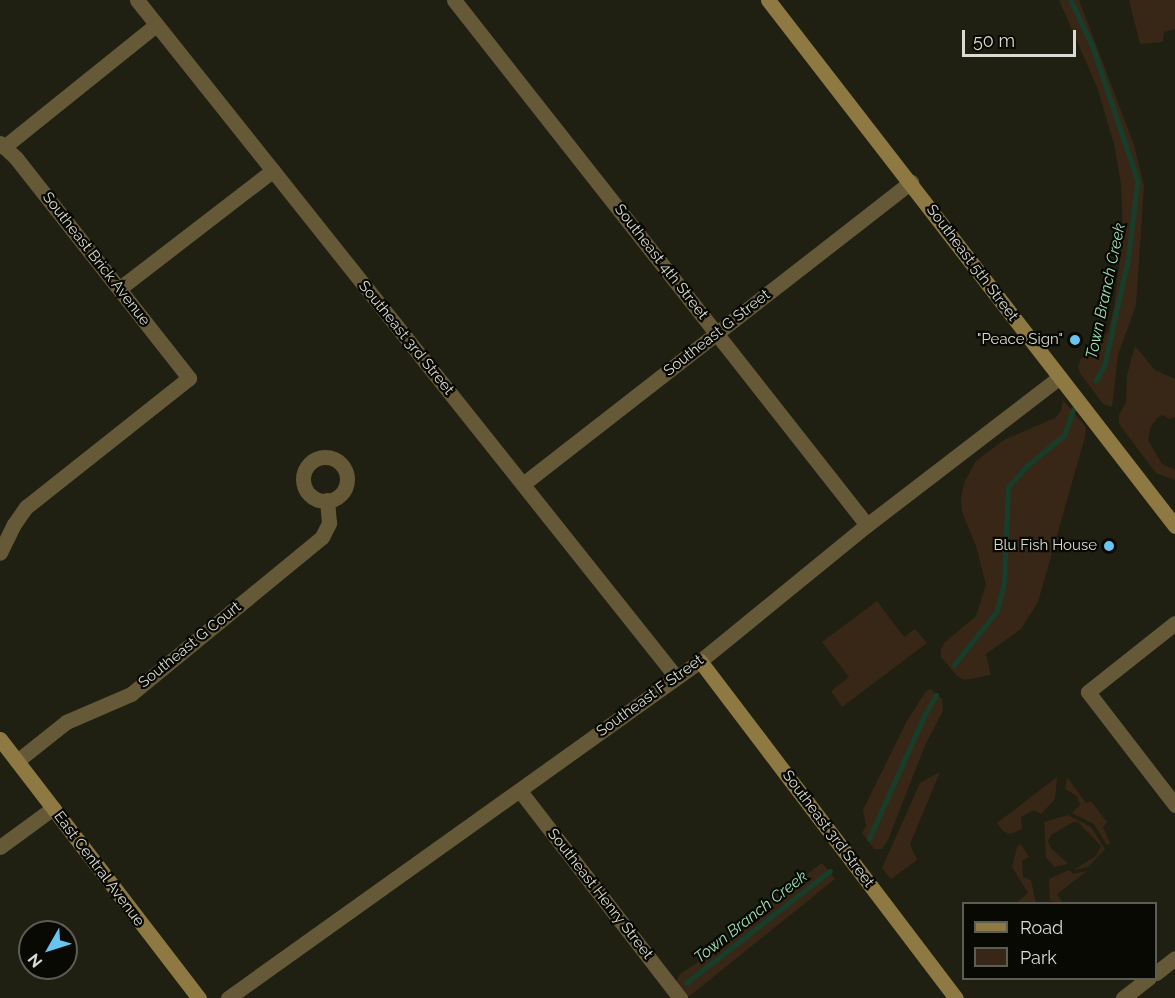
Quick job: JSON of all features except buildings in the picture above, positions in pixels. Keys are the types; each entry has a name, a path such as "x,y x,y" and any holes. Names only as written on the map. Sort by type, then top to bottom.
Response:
{"street":[{"name":"Southeast 3rd Street","path":"136,0 676,677"},
{"name":"Southeast 4th Street","path":"454,0 867,525"},
{"name":"Southeast 5th Street","path":"768,0 1175,526"},
{"path":"2,145 156,24"},
{"name":"Southeast Brick Avenue","path":"0,553 14,524 26,507 189,378 16,158 2,145"},
{"path":"120,288 273,170"},
{"name":"Southeast G Street","path":"523,484 911,182"},
{"name":"Southeast F Street","path":"228,998 700,661 867,525 1059,377"},
{"name":"Southeast G Court","path":"17,761 66,722 131,694 322,537 329,523 327,500"},
{"path":"1175,623 1088,692 1175,805"},
{"name":"Southeast 3rd Street","path":"700,661 956,998"},
{"name":"East Central Avenue","path":"0,739 199,998"},
{"name":"Southeast Henry Street","path":"520,790 680,998"},
{"path":"0,848 53,808"},
{"path":"1157,972 1175,958"},
{"path":"1123,998 1146,980"}],"green space":[{"path":"1059,0 1079,0 1134,145 1144,186 1136,305 1118,355 1112,407 1103,404 1080,373 1078,366 1081,359 1108,332 1114,307 1123,233 1121,184 1114,144 1097,87"},
{"path":"1129,0 1175,0 1175,29 1164,32 1163,42 1140,44"},
{"path":"1135,346 1155,370 1175,379 1175,417 1169,419 1163,415 1158,417 1151,426 1148,440 1162,464 1175,470 1175,480 1156,473 1119,424 1119,415 1126,402 1127,375"},
{"path":"1063,400 1086,427 1085,437 1038,602 1021,629 986,654 991,675 964,680 957,676 941,657 941,650 944,643 976,616 986,585 976,546 962,512 961,497 965,481 976,461 1004,440 1055,418 1061,411"},
{"path":"877,601 904,637 915,629 927,643 842,707 831,691 849,677 822,642"},
{"path":"931,689 942,699 943,711 926,743 888,840 882,849 874,849 862,833 866,826 863,810 908,719 926,691"},
{"path":"940,772 910,844 917,860 891,879 882,868 920,783"},
{"path":"1057,777 1055,799 1041,814 1034,810 1021,817 1022,829 1010,834 1003,831 997,823"},
{"path":"1067,777 1086,803 1091,801 1107,822 1103,827 1110,843 1107,845 1094,824 1072,813 1080,805 1077,796 1065,789"},
{"path":"1068,815 1091,827 1105,849 1088,867 1074,870 1096,856 1101,846 1078,822 1073,822 1051,835 1048,841 1051,848 1068,864 1054,867 1046,857 1044,822"},
{"path":"1021,844 1029,857 1022,861 1023,877 1031,880 1036,902 1017,902 1028,893 1012,867 1017,847"},
{"path":"822,863 835,879 687,998 675,984 680,974 740,935 772,900"},
{"path":"1069,870 1073,874 1087,871 1057,894 1062,902 1050,901 1049,879"}],"waterway":[{"name":"Town Branch Creek","path":"1071,0 1093,47 1138,181 1128,261 1105,365 1096,381"},
{"name":"Town Branch Creek","path":"954,665 997,611 1004,582 1008,487 1027,466 1064,435 1073,410"},
{"name":"Town Branch Creek","path":"869,839 924,716 936,695"},
{"name":"Town Branch Creek","path":"686,983 830,871"}],"place":[{"name":"\"Peace Sign\"","path":"1075,340"},
{"name":"Blu Fish House","path":"1109,546"}]}
